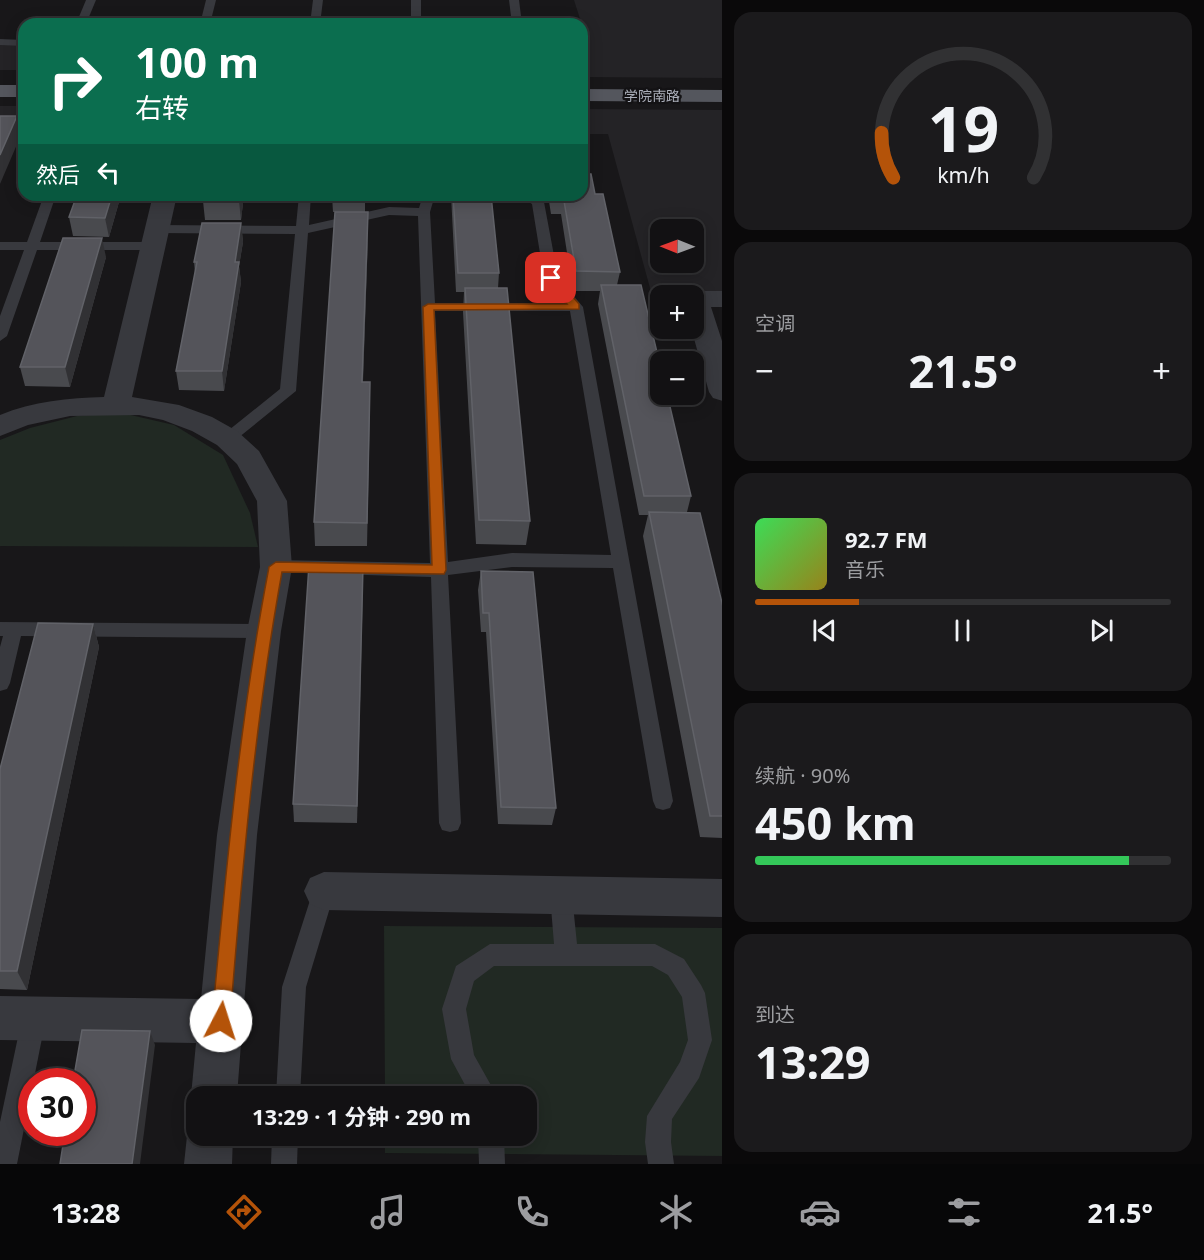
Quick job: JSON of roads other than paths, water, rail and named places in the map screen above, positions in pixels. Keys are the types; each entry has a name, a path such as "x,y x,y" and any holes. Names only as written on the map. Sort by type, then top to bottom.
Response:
{"main road":[{"path":"0,91 18,91"},
{"name":"学院南路","path":"588,95 722,96"}],"street":[{"path":"116,405 164,201"},
{"path":"722,299 696,299 722,389"},
{"path":"0,426 21,417 70,407 139,406 169,412 202,424 227,438 248,458 272,501 276,567 264,631 237,835 215,1086"},
{"path":"324,891 722,898"},
{"path":"17,1018 221,1021"},
{"path":"208,1164 209,1146"}],"lane":[{"path":"84,18 91,0"},
{"path":"206,18 211,0"},
{"path":"316,18 318,0"},
{"path":"416,0 416,18"},
{"path":"514,0 516,18"},
{"path":"0,42 18,43"},
{"path":"0,336 48,201"},
{"path":"227,438 288,391 304,201"},
{"path":"536,201 551,278 576,307 663,801"},
{"path":"0,246 302,230 427,203 428,307 450,823"},
{"path":"428,307 576,307"},
{"path":"276,567 439,570 512,560 620,562"},
{"path":"0,682 7,629 264,631"},
{"path":"289,1086 294,987 324,891"},
{"path":"561,895 566,955"},
{"path":"479,1086 463,1059 454,1009 464,974 490,955 655,955 676,967 693,993 700,1040 690,1069 660,1116 658,1142 661,1164"},
{"path":"4,1164 17,1018"},
{"path":"284,1164 285,1146"},
{"path":"491,1146 492,1164"}]}
